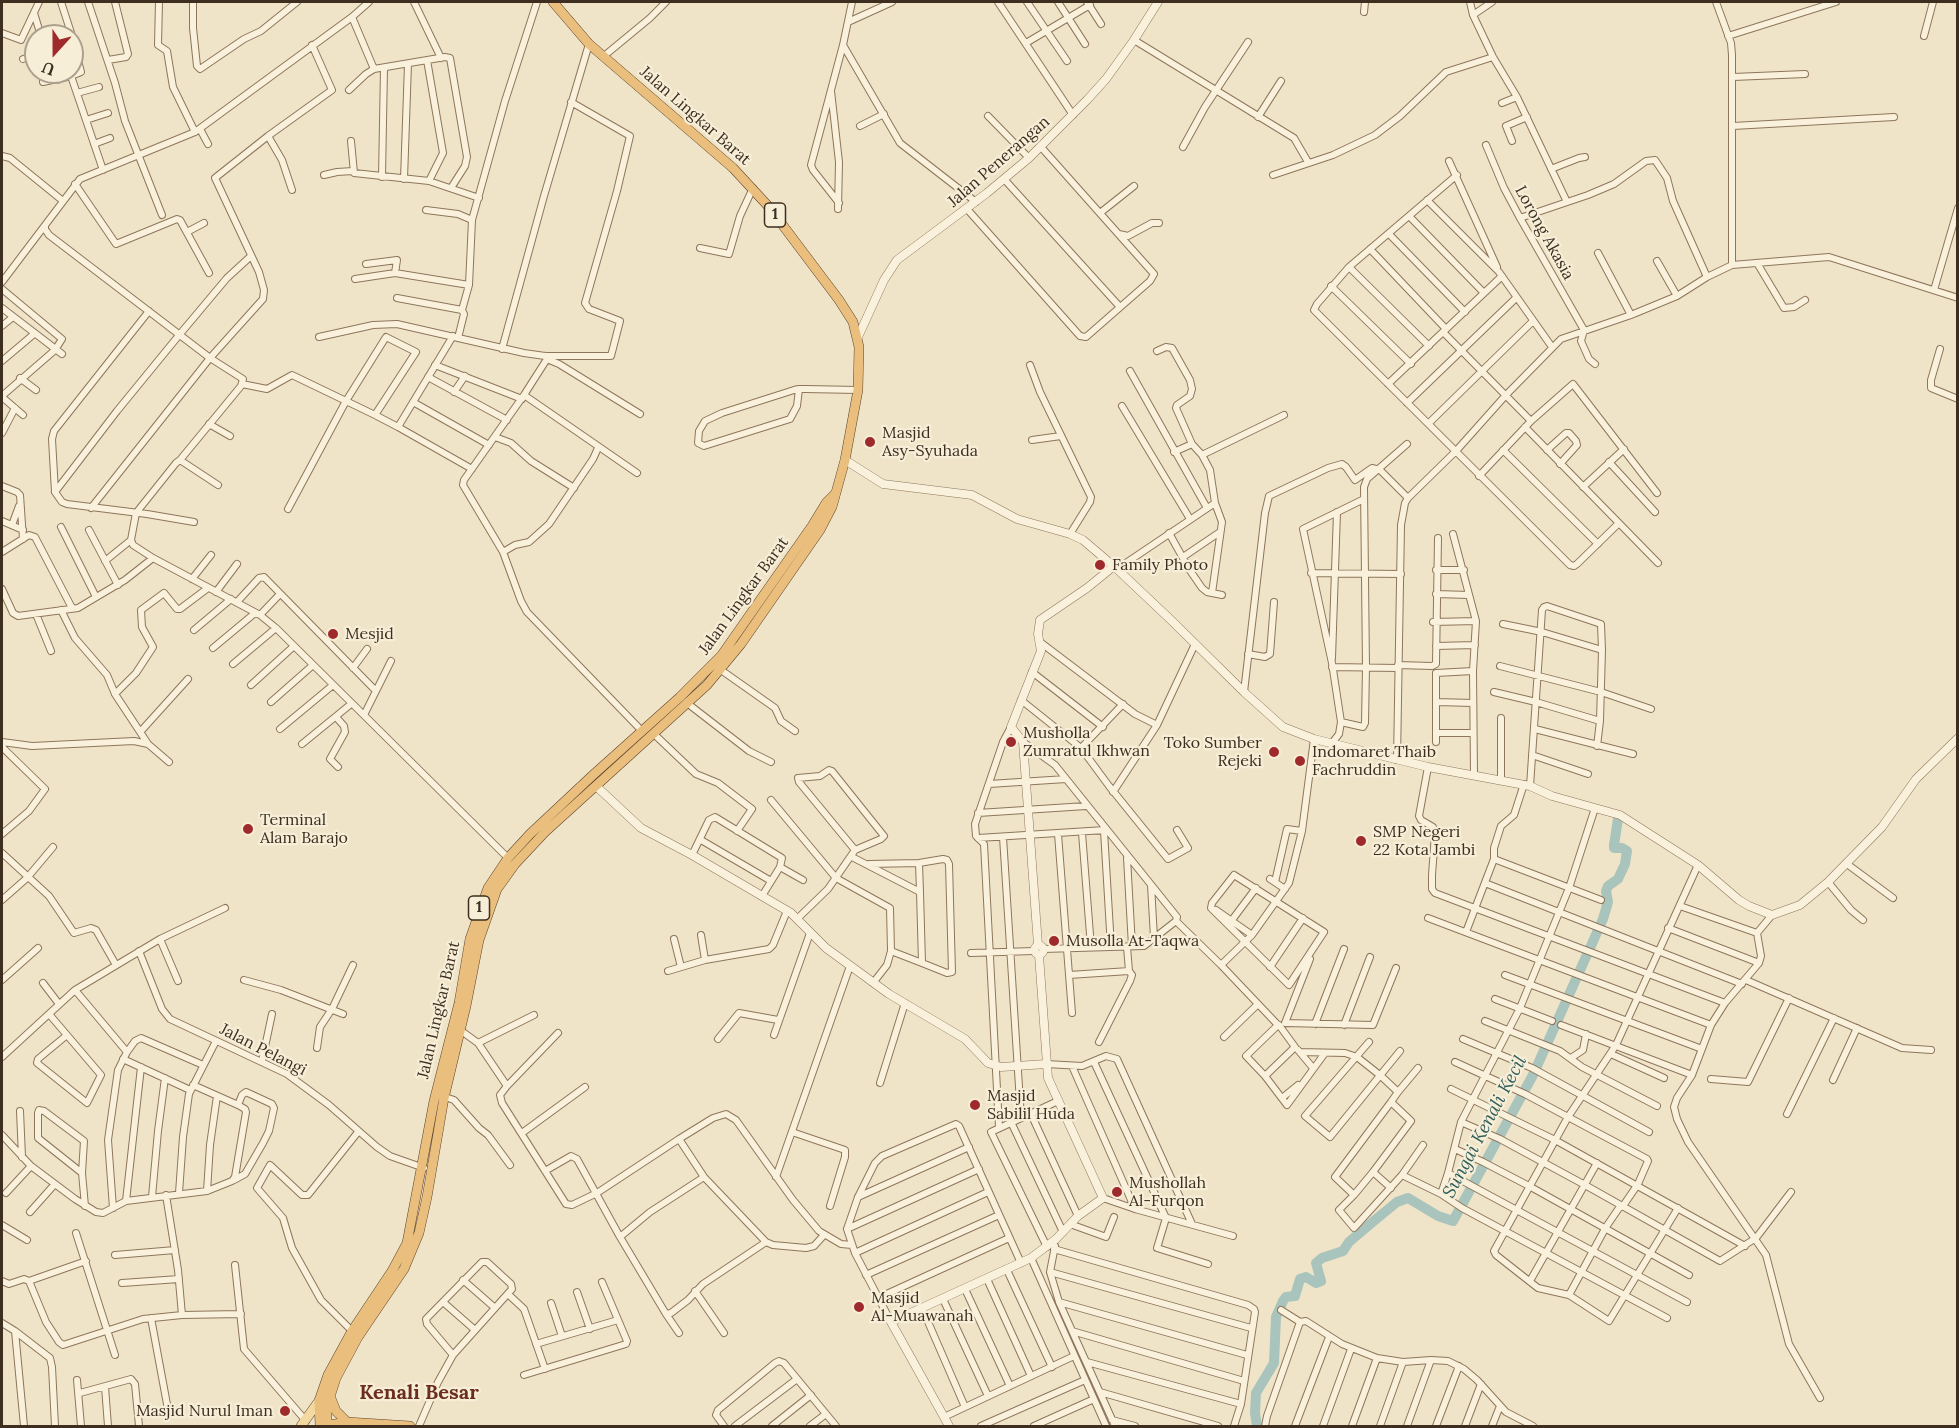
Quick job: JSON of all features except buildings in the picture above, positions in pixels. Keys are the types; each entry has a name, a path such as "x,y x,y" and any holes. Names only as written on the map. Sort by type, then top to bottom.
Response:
{"highway":[{"name":"Jalan Lingkar Barat","path":"323,1426 336,1378 349,1352 410,1257 421,1222 434,1101 459,1003 470,939 488,888 508,858 530,834 616,761 654,734 721,670 741,644 819,530 832,507 858,390 860,366 858,338 853,322 839,300 753,188 590,44 553,2"},
{"name":"Jalan Lingkar Barat","path":"616,761 642,731 721,656 826,503 835,494"},
{"name":"Jalan Lingkar Barat","path":"323,1426 319,1401 328,1375 352,1331 402,1255 412,1225 460,1030 479,940 497,889 521,857 596,786 606,770"},
{"path":"330,1396 336,1411 347,1422"},
{"path":"323,1426 347,1422 410,1426"}],"main road":[{"path":"303,1424 319,1401"}],"street":[{"path":"2,33 21,40 39,2"},
{"path":"61,2 68,24"},
{"path":"88,2 122,110 162,215"},
{"path":"108,60 128,55 115,2"},
{"path":"159,2 158,45 167,51 173,87 208,144"},
{"path":"193,2 193,28 198,68 200,69 244,39 261,31 297,2"},
{"path":"2,282 75,184 85,176 198,131 369,2"},
{"path":"414,2 441,58"},
{"path":"398,427 435,365 455,337 464,314 462,310 469,285 472,220 505,101 537,2"},
{"path":"604,56 666,2"},
{"path":"831,91 839,162 838,206 811,166 852,2"},
{"path":"848,22 892,2"},
{"path":"998,2 1072,115"},
{"path":"1027,2 1066,61"},
{"path":"1058,2 1085,44"},
{"name":"Jalan Penerangan","path":"858,338 884,280 897,260 976,202 1041,147 1106,79 1158,2"},
{"path":"1364,12 1365,2"},
{"path":"1470,2 1473,15 1493,57 1517,97 1567,202"},
{"path":"1473,15 1492,2"},
{"path":"1716,2 1732,55 1732,265"},
{"path":"1728,36 1836,2"},
{"path":"1924,36 1933,2"},
{"path":"1026,44 1088,3 1101,24"},
{"path":"34,13 38,24"},
{"path":"352,17 374,69"},
{"path":"1134,40 1297,141 1308,162"},
{"path":"1183,147 1248,42"},
{"path":"502,349 590,44"},
{"path":"91,508 210,358 264,296 259,272 215,178 332,90 312,45"},
{"path":"843,45 900,143 976,202"},
{"path":"1273,175 1333,155 1375,135 1400,116 1446,72 1493,57"},
{"path":"349,90 374,69 450,58 467,157 465,166 452,188"},
{"path":"427,60 443,153 429,181"},
{"path":"404,179 408,64"},
{"path":"382,177 384,68"},
{"path":"1733,77 1805,74"},
{"path":"1258,117 1281,81"},
{"path":"74,84 103,170"},
{"path":"77,93 99,87"},
{"path":"1502,103 1517,97"},
{"path":"319,338 386,324 407,326 546,357 609,357 612,354 620,324 617,319 589,309 585,303 630,136 572,102"},
{"path":"86,120 108,113"},
{"path":"860,126 884,114"},
{"path":"988,116 1029,158"},
{"path":"1512,141 1507,125 1527,117"},
{"path":"1733,126 1894,117"},
{"path":"268,136 282,160 292,190"},
{"path":"94,144 111,138"},
{"path":"351,141 353,171"},
{"name":"Lorong Akasia","path":"1486,145 1504,188 1584,330 1581,341 1589,358 1595,364"},
{"path":"967,209 1082,338 1086,337 1150,281 1154,274 1041,147"},
{"path":"2,156 10,158 63,201"},
{"path":"1551,169 1585,157"},
{"path":"1520,218 1614,184 1646,161 1655,160 1667,178 1673,201 1707,277"},
{"path":"1449,161 1501,274 1552,347"},
{"path":"324,175 353,171 358,174 429,181 479,198"},
{"path":"1457,175 1349,267 1317,304 1315,312 1570,565 1577,564 1619,523"},
{"path":"1004,179 1120,307"},
{"path":"75,184 115,244 178,219 209,273"},
{"path":"1100,213 1134,186"},
{"path":"700,248 729,254 740,216 753,188"},
{"path":"1427,200 1501,274"},
{"path":"1934,290 1958,208"},
{"path":"426,210 458,214 472,220"},
{"path":"1409,216 1484,293"},
{"path":"187,232 204,223"},
{"path":"1119,234 1126,236 1152,223 1159,223"},
{"path":"45,225 49,235 210,358 242,378 242,384 180,460 173,465 136,513 131,540 105,561"},
{"path":"1389,234 1465,312"},
{"path":"1370,249 1463,351 1531,420"},
{"path":"1598,253 1631,315"},
{"path":"56,492 117,411 226,278 251,256"},
{"path":"1397,760 1401,521 1408,498 1456,451 1506,395 1561,339 1631,315 1677,296 1707,277 1732,265 1829,257 1958,298"},
{"path":"366,264 397,260 395,273"},
{"path":"1656,261 1677,296"},
{"path":"1757,263 1784,308 1794,307 1805,300"},
{"path":"1349,267 1429,346"},
{"path":"355,279 395,273 469,285"},
{"path":"1388,384 1465,312 1501,274"},
{"path":"1331,286 1411,364"},
{"path":"2,289 62,338 55,350 2,396 23,415"},
{"path":"397,298 462,310"},
{"path":"1407,403 1516,298"},
{"path":"2,308 62,354"},
{"path":"149,311 54,431 52,439 56,492 65,504 194,522"},
{"path":"2,326 13,317"},
{"path":"1429,423 1533,321"},
{"path":"2,361 34,334"},
{"path":"288,509 346,400 386,337 416,351 375,415"},
{"path":"1157,351 1166,347 1172,348 1190,380 1191,394 1176,408 1192,444 1202,455 1210,470 1215,503 1222,519 1212,593"},
{"path":"1940,349 1931,388 1958,399"},
{"path":"546,357 523,397 464,480 463,487 503,552 527,612 642,731"},
{"path":"546,357 640,414"},
{"path":"435,365 523,397 637,473"},
{"path":"1030,365 1040,392 1091,497 1070,534"},
{"path":"1130,371 1207,508"},
{"path":"242,384 267,389 292,375 398,427 472,469"},
{"path":"454,392 465,376"},
{"path":"428,377 507,420"},
{"path":"20,378 36,390"},
{"path":"1479,476 1531,420 1573,384 1657,493"},
{"path":"799,389 797,406 790,419 704,446 698,443 701,426 710,417 799,389 858,390"},
{"path":"413,402 489,445"},
{"path":"1122,406 1190,519"},
{"path":"2,434 15,408"},
{"path":"1202,455 1284,416"},
{"path":"209,424 230,436"},
{"path":"1525,427 1658,563"},
{"path":"1547,450 1566,433 1576,441 1576,445 1560,464"},
{"path":"1032,440 1061,436"},
{"path":"495,437 510,442 531,461 574,488"},
{"path":"1174,452 1192,444"},
{"path":"1341,722 1363,727 1365,725 1364,499 1366,481 1407,444"},
{"path":"503,552 515,545 529,542 549,524 595,456 598,447"},
{"path":"1583,487 1624,449"},
{"path":"1503,450 1598,544"},
{"path":"180,460 218,485"},
{"path":"844,460 883,484 972,495 1023,522 1070,534 1089,544 1283,727 1314,739 1397,760 1527,785 1552,795 1617,814 1698,866 1739,900 1772,915"},
{"path":"1609,462 1655,512"},
{"path":"1244,692 1268,498 1328,468 1343,465 1356,480 1372,468 1380,470 1408,498"},
{"path":"2,486 20,495 23,539"},
{"path":"1332,743 1339,734 1341,722 1332,665 1303,529 1364,499"},
{"path":"12,525 21,502"},
{"path":"999,1127 984,844 978,838 975,824 1003,742 1011,728 1041,651 1039,623 1043,617 1115,567 1215,503"},
{"path":"1332,665 1337,512"},
{"path":"2,521 23,530"},
{"path":"61,528 96,597"},
{"path":"89,530 118,585"},
{"path":"1183,557 1220,532"},
{"path":"1169,533 1202,588 1222,595"},
{"path":"1453,534 1476,621 1473,671 1474,774"},
{"path":"2,552 29,535 37,539 72,608"},
{"path":"1332,665 1366,667 1435,665 1438,538"},
{"path":"131,540 136,547 153,558 258,614 276,628 508,858"},
{"path":"192,579 211,555"},
{"path":"2,589 15,615 80,607 118,585 153,558"},
{"path":"216,592 237,564"},
{"path":"1436,570 1464,570"},
{"path":"1311,573 1401,574"},
{"path":"194,630 234,601 262,576 376,691"},
{"path":"115,694 136,673 153,647 142,627 141,610 164,593 177,609 180,609 208,588"},
{"path":"213,648 258,614 279,594"},
{"path":"1436,594 1469,595"},
{"path":"1248,654 1266,657 1270,654 1274,602"},
{"path":"1466,932 1494,859 1494,848 1501,826 1514,815 1527,785 1535,729 1544,606 1601,624 1600,722 1597,746"},
{"path":"62,610 75,638 100,666 115,694 148,744 169,762"},
{"path":"36,614 51,651"},
{"path":"1435,622 1476,621"},
{"path":"1503,624 1542,632 1602,650"},
{"path":"233,664 276,628"},
{"path":"1040,642 1141,718 1157,725"},
{"path":"1113,792 1157,725 1195,644"},
{"path":"1436,646 1475,645"},
{"path":"251,685 294,646"},
{"path":"353,668 367,649"},
{"path":"364,715 391,661"},
{"path":"271,702 313,665"},
{"path":"1500,666 1600,692 1651,709"},
{"path":"721,670 776,708 780,721 795,731"},
{"path":"1436,742 1436,673 1473,671"},
{"path":"1032,672 1103,727"},
{"path":"141,731 188,679"},
{"path":"280,729 333,685"},
{"path":"1494,692 1536,702 1600,722"},
{"path":"1021,700 1081,748 1113,792 1169,859 1188,847 1177,830"},
{"path":"1436,702 1473,703"},
{"path":"687,703 749,751 771,762"},
{"path":"302,744 351,704"},
{"path":"1081,748 1123,704"},
{"path":"336,717 344,726 345,732 330,759 338,767"},
{"path":"1501,718 1501,779"},
{"path":"1011,728 1023,742 1052,763 1127,858 1176,914 1176,921 1278,1025 1313,1068"},
{"path":"1535,729 1633,754"},
{"path":"1436,733 1473,733"},
{"path":"654,734 696,774 718,783 752,809 737,831"},
{"path":"1756,933 1772,915 1800,906 1847,864 1882,827 1916,779 1958,738"},
{"path":"1221,965 1252,935 1285,889 1291,876 1302,831 1314,739"},
{"path":"2,742 32,746 134,741 148,744"},
{"path":"1023,742 1048,1078 1103,1198 1233,1236"},
{"path":"2,747 45,789 29,811 2,834"},
{"path":"1532,755 1588,774"},
{"path":"1428,767 1419,816 1421,820 1433,827 1435,834 1432,889 1435,893 1725,1003"},
{"path":"797,918 822,895 855,850 881,839 884,833 831,770 820,776 798,778 855,850"},
{"path":"989,784 1066,779"},
{"path":"596,786 639,826 787,911 797,918 826,948 850,966 873,983 965,1039 985,1061 996,1067 1046,1064 1086,1066 1107,1055 1116,1058 1192,1224"},
{"path":"771,800 836,878 890,908 891,951 887,965 873,983"},
{"path":"978,813 1086,806"},
{"path":"1441,1194 1461,1122 1520,1008 1569,888 1595,808"},
{"path":"692,855 712,817 737,831 781,857 780,867 762,896"},
{"path":"1285,889 1273,880 1287,829 1302,831"},
{"path":"978,838 1105,831"},
{"path":"1105,831 1111,947"},
{"path":"1082,832 1091,947"},
{"path":"1058,834 1072,1013"},
{"path":"1003,837 1021,1118"},
{"path":"701,840 771,881"},
{"path":"2,900 27,878 53,847"},
{"path":"2,853 49,896 74,933 91,928 96,930 116,965"},
{"path":"852,857 920,892"},
{"path":"1099,1042 1132,975 1129,971 1127,858"},
{"path":"867,864 943,859 949,864 952,972 947,973 891,951"},
{"path":"1494,859 1601,900"},
{"path":"919,862 922,963"},
{"path":"1847,864 1893,898"},
{"path":"1678,1208 1608,1321 1569,1295 1542,1290 1532,1285 1494,1251 1568,1117 1616,1045 1698,866"},
{"path":"780,867 803,880"},
{"path":"1233,875 1324,932 1289,985 1211,907 1233,875"},
{"path":"1828,882 1851,910 1863,920"},
{"path":"1485,883 1658,951 1789,998 1902,1048 1931,1050"},
{"path":"1151,885 1154,938"},
{"path":"1232,920 1256,888"},
{"path":"1680,906 1756,933"},
{"path":"1211,907 1252,935"},
{"path":"2,1057 75,990 160,939 225,908"},
{"path":"668,970 705,960 769,950 787,911"},
{"path":"1270,966 1303,918"},
{"path":"1428,918 1711,1026"},
{"path":"971,954 1144,946 1176,921"},
{"path":"1668,928 1759,963"},
{"path":"774,1035 810,933"},
{"path":"1756,933 1761,956 1759,963 1725,1003 1711,1026 1692,1075 1674,1107 1688,1142 1756,1238 1766,1256 1789,1344 1820,1398"},
{"path":"701,935 705,960"},
{"path":"160,939 178,981"},
{"path":"674,939 681,967"},
{"path":"1285,1023 1315,947"},
{"path":"2,980 38,948"},
{"path":"1315,1024 1344,949"},
{"name":"Jalan Pelangi","path":"139,951 167,1017 172,1021 262,1061 296,1080 390,1156 426,1169"},
{"path":"1344,1025 1370,957"},
{"path":"317,1048 320,1027 332,1009 353,965"},
{"path":"776,1177 850,966"},
{"path":"1325,1053 1287,1104 1246,1056 1278,1025 1285,1023 1373,1025 1396,968"},
{"path":"1069,975 1129,971"},
{"path":"1505,975 1702,1050"},
{"path":"244,980 282,990 343,1014"},
{"path":"43,983 59,1004"},
{"path":"75,990 127,1052"},
{"path":"1711,1079 1748,1082 1789,998"},
{"path":"1495,999 1552,1021"},
{"path":"880,1083 905,1003"},
{"path":"1224,1037 1258,1004"},
{"path":"718,1039 739,1013 778,1020"},
{"path":"49,1014 67,1035 101,1075 87,1103 38,1064 38,1059 67,1035"},
{"path":"262,1061 272,1014"},
{"path":"478,1043 534,1015"},
{"path":"1786,1114 1834,1018"},
{"path":"1485,1021 1571,1058 1576,1064 1657,1106"},
{"path":"1561,1025 1692,1075"},
{"path":"1833,1080 1857,1028"},
{"path":"460,1030 478,1043 507,1086"},
{"path":"558,1033 507,1086 501,1094 501,1100 566,1204 572,1204 597,1193 713,1118 723,1114 730,1115 736,1120 793,1200 824,1235 841,1244 852,1245"},
{"path":"1571,1058 1583,1050 1586,1034"},
{"path":"112,1208 108,1140 118,1070 127,1052 137,1039 141,1038 203,1065"},
{"path":"1463,1039 1535,1069 1649,1132"},
{"path":"179,1193 183,1137 191,1087 216,1041"},
{"path":"1369,1042 1305,1116 1330,1137 1382,1076 1400,1051"},
{"path":"1265,1076 1297,1049 1345,1053 1357,1057 1398,1092"},
{"path":"1611,1054 1664,1078"},
{"path":"123,1059 165,1078 238,1105 246,1112 236,1176 233,1180"},
{"path":"1094,1062 1166,1218 1157,1248 1208,1264"},
{"path":"1455,1062 1523,1093 1647,1159 1648,1165 1638,1184 1606,1227 1569,1295"},
{"path":"1072,1066 1135,1209"},
{"path":"126,1201 141,1067"},
{"path":"1354,1195 1335,1177 1418,1068"},
{"path":"152,1197 165,1078"},
{"path":"522,1133 585,1087"},
{"path":"1451,1089 1638,1184 1745,1246"},
{"path":"2,1135 31,1166 54,1185 99,1213 126,1201 207,1191 244,1174 269,1131 274,1108 272,1104 246,1092 242,1095 238,1105"},
{"path":"207,1191 210,1145 217,1096"},
{"path":"444,1097 453,1100 486,1133 510,1164"},
{"path":"1058,1101 999,1127 991,1133 1050,1248 1050,1272 1059,1302 1113,1423 1135,1426"},
{"path":"1391,1101 1411,1121 1373,1172 1339,1210 1354,1228 1402,1175 1423,1145"},
{"path":"82,1173 38,1138 39,1110 44,1111 84,1141 82,1173 85,1206"},
{"path":"20,1111 22,1157"},
{"path":"1031,1114 1078,1216"},
{"path":"1011,1122 1063,1232"},
{"path":"1461,1122 1585,1185 1720,1261 1756,1238 1791,1192"},
{"path":"949,1426 878,1298 855,1253 847,1230 858,1197 877,1160 889,1152 956,1124 969,1147 1021,1263"},
{"path":"352,1331 321,1300 292,1248 285,1220 257,1188 270,1165 302,1195 308,1195 358,1132"},
{"path":"792,1132 845,1150 845,1157 830,1206"},
{"path":"679,1139 704,1177 766,1242 773,1245 806,1248 814,1246 824,1235"},
{"path":"858,1197 969,1147"},
{"path":"1455,1149 1606,1227 1689,1275"},
{"path":"545,1171 572,1156 575,1157 620,1237 679,1333"},
{"path":"1530,1281 1597,1163"},
{"path":"6,1193 31,1166"},
{"path":"847,1230 979,1169"},
{"path":"1373,1172 1391,1188"},
{"path":"1448,1173 1593,1249 1687,1302"},
{"path":"1402,1175 1667,1318"},
{"path":"620,1237 650,1212 704,1177"},
{"path":"30,1212 54,1185"},
{"path":"855,1253 988,1192"},
{"path":"166,1196 179,1278 182,1315"},
{"path":"891,1322 1007,1270 1050,1248 1078,1216 1103,1198"},
{"path":"867,1275 999,1215"},
{"path":"1070,1224 1106,1237 1114,1218"},
{"path":"2,1225 27,1240"},
{"path":"76,1233 115,1355"},
{"path":"878,1298 1010,1238"},
{"path":"666,1314 680,1307 703,1284 766,1242"},
{"path":"1050,1248 1248,1305 1255,1312 1241,1404 1234,1426"},
{"path":"115,1255 175,1250"},
{"path":"1031,1258 1105,1425 1095,1426"},
{"path":"2,1281 9,1284 24,1279 29,1281 86,1261"},
{"path":"419,1426 438,1382 453,1355 512,1289 511,1284 488,1262 482,1262 427,1317 426,1322 453,1355"},
{"path":"234,1265 243,1345 246,1352 303,1424"},
{"path":"1007,1270 1052,1367"},
{"path":"1050,1272 1251,1328"},
{"path":"122,1283 179,1278"},
{"path":"987,1279 1031,1376"},
{"path":"463,1280 495,1308"},
{"path":"29,1281 43,1315 60,1344 64,1345 135,1321 151,1318 241,1314"},
{"path":"524,1375 625,1345 627,1341 602,1282"},
{"path":"965,1289 1010,1386"},
{"path":"695,1291 724,1333"},
{"path":"577,1292 590,1329"},
{"path":"508,1295 524,1309 545,1369"},
{"path":"943,1299 988,1396"},
{"path":"443,1302 475,1330"},
{"path":"1059,1302 1247,1355"},
{"path":"551,1303 562,1336"},
{"path":"922,1308 965,1407"},
{"path":"1281,1310 1300,1322 1306,1321 1351,1349 1377,1358 1403,1362 1448,1361 1459,1366 1480,1384 1506,1412 1522,1424 1533,1426"},
{"path":"151,1318 169,1415"},
{"path":"536,1344 618,1320"},
{"path":"1265,1426 1300,1322"},
{"path":"2,1323 50,1358 55,1426"},
{"path":"15,1331 24,1426"},
{"path":"1072,1331 1244,1381"},
{"path":"1295,1426 1329,1337"},
{"path":"1323,1426 1351,1349"},
{"path":"944,1417 1074,1356"},
{"path":"1352,1426 1377,1358"},
{"path":"1407,1426 1431,1360"},
{"path":"724,1426 716,1414 718,1410 774,1363 782,1362 836,1426"},
{"path":"1086,1362 1241,1404"},
{"path":"1380,1426 1403,1362"},
{"path":"1436,1426 1459,1366"},
{"path":"80,1393 128,1379 134,1381 140,1426"},
{"path":"735,1426 797,1379"},
{"path":"77,1380 80,1393 81,1426"},
{"path":"981,1426 1085,1380"},
{"path":"1465,1426 1480,1384"},
{"path":"105,1387 108,1426"},
{"path":"1100,1392 1218,1426"},
{"path":"772,1426 811,1395"},
{"path":"1034,1426 1094,1399"},
{"path":"1492,1426 1500,1406"},
{"path":"810,1426 826,1414"}],"waterway":[{"name":"Sungai Kenali Kecil","path":"1257,1426 1256,1393 1274,1363 1276,1317 1286,1297 1295,1296 1300,1279 1306,1277 1316,1283 1321,1281 1316,1263 1322,1258 1343,1251 1349,1242 1397,1202 1408,1198 1438,1216 1453,1221 1533,1075 1603,919 1608,902 1606,891 1608,886 1618,879 1625,864 1627,851 1614,848 1618,819"}],"place":[{"name":"Masjid Asy-Syuhada","path":"870,442"},
{"name":"Family Photo","path":"1100,565"},
{"name":"Mesjid","path":"333,634"},
{"name":"Musholla Zumratul Ikhwan","path":"1011,742"},
{"name":"Toko Sumber Rejeki","path":"1274,752"},
{"name":"Indomaret Thaib Fachruddin","path":"1300,761"},
{"name":"Terminal Alam Barajo","path":"248,829"},
{"name":"SMP Negeri 22 Kota Jambi","path":"1361,841"},
{"name":"Musolla At-Taqwa","path":"1054,941"},
{"name":"Masjid Sabilil Huda","path":"975,1105"},
{"name":"Mushollah Al-Furqon","path":"1117,1192"},
{"name":"Masjid Al-Muawanah","path":"859,1307"},
{"name":"Masjid Nurul Iman","path":"285,1411"}],"district":[{"name":"Kenali Besar","path":"419,1393"}]}
